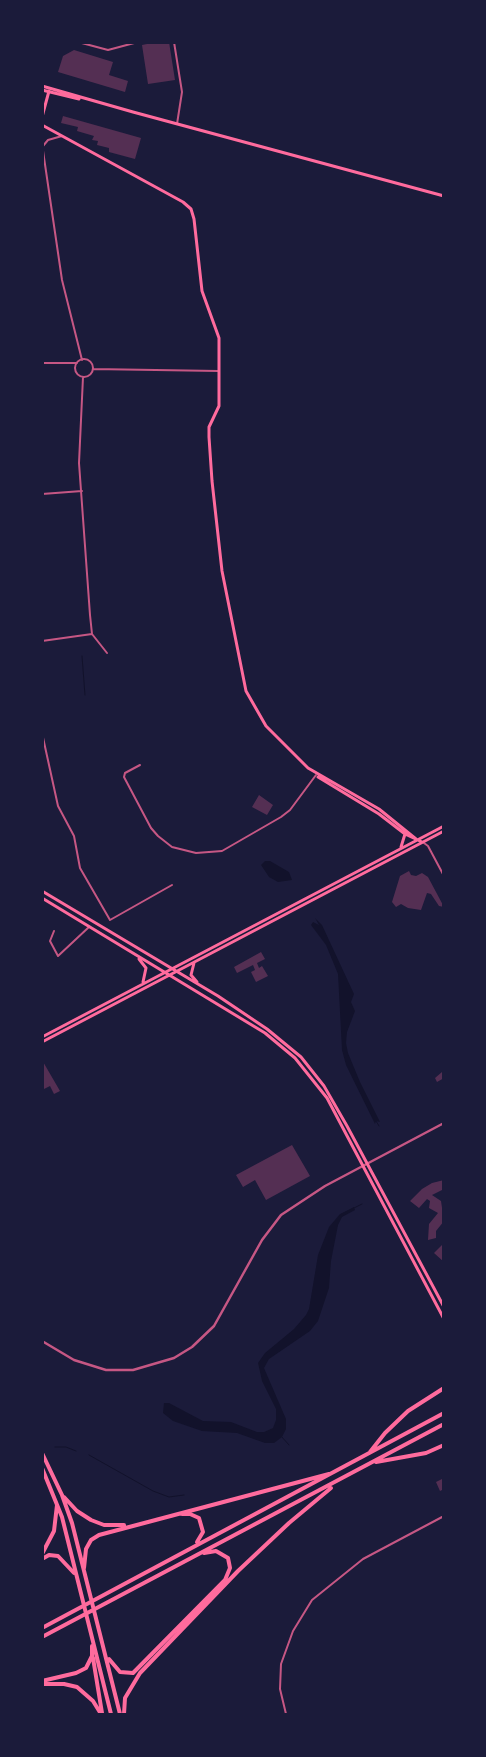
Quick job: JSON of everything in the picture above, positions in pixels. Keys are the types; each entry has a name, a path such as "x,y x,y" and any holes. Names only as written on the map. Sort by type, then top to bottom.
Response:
{"highway":[{"path":"370,1453 385,1433 408,1411 444,1388"},
{"path":"42,1628 444,1413"},
{"path":"42,1637 71,1624 444,1424"},
{"path":"365,1466 382,1460 426,1453 444,1445"},
{"path":"42,1453 62,1495 84,1568 122,1714"},
{"path":"42,1468 57,1503 111,1714"},
{"path":"84,1568 86,1549 95,1537 139,1523 338,1471"},
{"path":"107,1656 120,1672 133,1673 295,1518 342,1480"},
{"path":"62,1495 81,1514 98,1523 113,1526 139,1523"},
{"path":"42,1554 54,1531 57,1503"},
{"path":"170,1515 190,1514 199,1518 202,1525 202,1535 190,1548"},
{"path":"122,1714 125,1698 134,1680 225,1580 229,1571 228,1558 220,1552 213,1551 197,1555"},
{"path":"42,1559 49,1555 58,1556 75,1574"},
{"path":"91,1636 92,1656 102,1714"},
{"path":"42,1683 82,1670 89,1664 92,1656"},
{"path":"42,1683 64,1684 77,1687 93,1700 102,1714"}],"main road":[{"path":"42,86 49,90"},
{"path":"42,90 89,100 444,196"},
{"path":"42,117 49,90"},
{"path":"42,125 183,202 191,209 194,219 202,292 219,338 219,406 209,427 208,437 222,571 246,691 266,726 316,775 379,814 405,834 422,842"},
{"path":"316,775 379,809 416,839"},
{"path":"42,1037 416,839 444,826"},
{"path":"42,1042 444,831"},
{"path":"401,848 405,840 405,834"},
{"path":"42,891 201,986 267,1029 301,1057 324,1086 367,1162 444,1307"},
{"path":"42,898 49,899 52,897"},
{"path":"42,898 265,1033 295,1058 326,1098 444,1319"},
{"path":"137,957 146,968 143,984"},
{"path":"194,963 191,975 201,986"}],"street":[{"path":"78,42 108,50 138,42"},
{"path":"174,42 182,92 177,125"},
{"path":"65,136 48,140 43,145 62,280 82,360"},
{"path":"42,363 77,364 82,360"},
{"path":"82,360 90,362 93,369 90,375 83,377"},
{"path":"77,364 76,370 83,377 79,462 92,634 107,653"},
{"path":"93,369 219,371"},
{"path":"42,494 82,491"},
{"path":"42,641 92,634"},
{"path":"42,733 58,806 74,836 80,868 110,920 172,885"},
{"path":"140,765 125,773 124,777 152,828 158,836 172,847 196,853 222,851 281,818 290,810 316,775"},
{"path":"422,842 428,846 444,876"},
{"path":"54,931 50,941 58,956 89,926"},
{"path":"42,1341 74,1360 106,1370 133,1370 174,1358 199,1342 214,1326 262,1240 281,1215 303,1199 367,1162 444,1123"},
{"path":"286,1714 280,1689 281,1664 293,1631 312,1600 363,1559 444,1516"}],"shaded area":[{"path":"265,861 270,861 289,872 292,880 278,882 269,877 261,865"},
{"path":"315,918 322,925 354,994 351,1002 355,1011 347,1032 346,1043 360,1082 380,1122 376,1121 375,1124 346,1065 342,1050 338,974 326,945 311,925 313,922 319,925"},
{"path":"354,1207 355,1210 342,1217 338,1225 331,1261 329,1288 318,1321 310,1331 269,1359 264,1368 286,1419 286,1429 282,1437 274,1443 265,1443 237,1433 202,1431 173,1421 163,1413 164,1403 169,1403 203,1421 231,1422 257,1432 264,1432 273,1428 276,1420 276,1409 262,1381 258,1363 265,1353 294,1329 306,1315 309,1309 318,1255 329,1227 340,1214"}],"building":[{"path":"169,42 175,80 148,84 142,45"},
{"path":"74,50 113,62 109,75 128,81 125,92 58,72 63,56"},
{"path":"63,116 141,138 135,159 109,152 109,148 97,145 98,141 92,140 94,136 77,131 78,127 61,123"},
{"path":"259,795 273,805 267,815 252,807"},
{"path":"409,871 411,875 416,876 422,873 428,877 444,907 439,906 431,894 427,893 421,910 408,908 401,904 396,907 392,902 400,876"},
{"path":"261,952 265,959 257,963 259,968 262,966 268,976 256,982 251,972 255,970 253,965 237,973 234,967"},
{"path":"42,1060 60,1091 54,1094 50,1086 42,1090"},
{"path":"442,1072 444,1078 437,1082 435,1078"},
{"path":"292,1145 310,1176 266,1200 255,1180 243,1187 236,1175"},
{"path":"444,1180 444,1189 432,1195 441,1201 444,1221 436,1231 436,1238 428,1240 429,1224 438,1213 429,1208 430,1201 427,1199 419,1208 410,1201 422,1189 432,1183"},
{"path":"442,1245 444,1246 444,1262 434,1253"},
{"path":"444,1478 444,1489 440,1491 436,1482"}],"waterway":[{"path":"82,656 85,695"},
{"path":"376,1121 379,1126"},
{"path":"354,1208 362,1204"},
{"path":"281,1436 289,1445"},
{"path":"55,1447 66,1447 76,1451"},
{"path":"89,1455 153,1491 169,1497 184,1495"}]}
